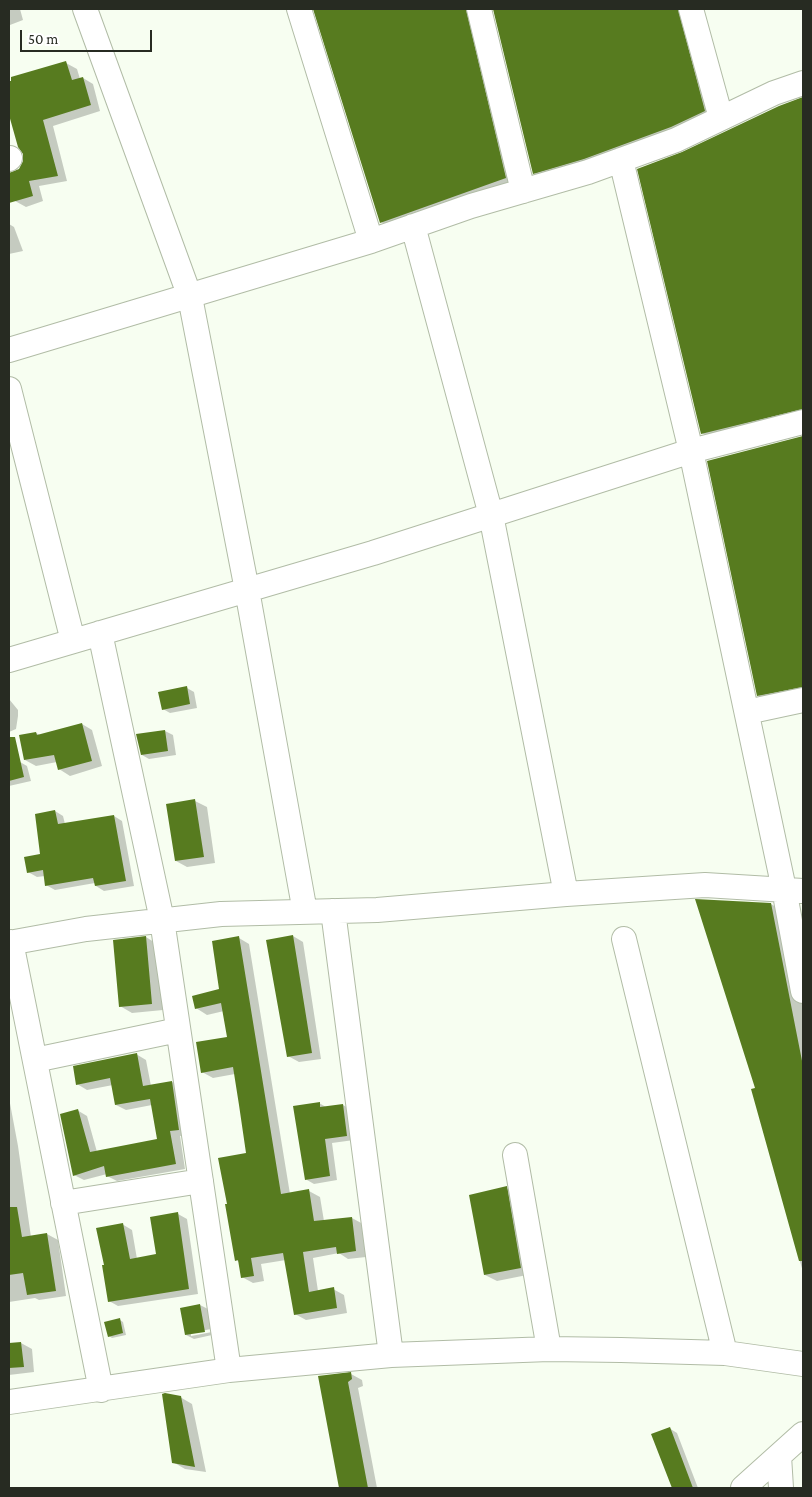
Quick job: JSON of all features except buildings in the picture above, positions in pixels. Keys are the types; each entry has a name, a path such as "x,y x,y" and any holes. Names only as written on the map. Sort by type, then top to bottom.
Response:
{"street":[{"path":"85,9 190,297 248,590 305,912"},
{"path":"299,9 371,241"},
{"path":"479,9 523,191"},
{"path":"691,9 721,118"},
{"path":"9,350 190,297 371,241 471,206 588,172 676,140 774,93 803,83"},
{"path":"621,160 691,451 746,712 794,890 803,990"},
{"path":"414,226 491,515 566,894"},
{"path":"9,389 74,641"},
{"path":"9,660 373,553 691,451 803,422"},
{"path":"100,633 162,920 229,1370"},
{"path":"746,712 803,700"},
{"path":"101,1390 10,942 86,928 221,914 377,910 566,894 705,885 794,890"},
{"path":"333,911 391,1354"},
{"path":"624,939 725,1353"},
{"path":"35,1060 178,1030"},
{"path":"515,1155 550,1349"},
{"path":"63,1203 201,1180"},
{"path":"9,1402 229,1370 391,1354 550,1349 725,1353 803,1364"},
{"path":"744,1488 803,1434"},
{"path":"779,1456 781,1488"}]}
